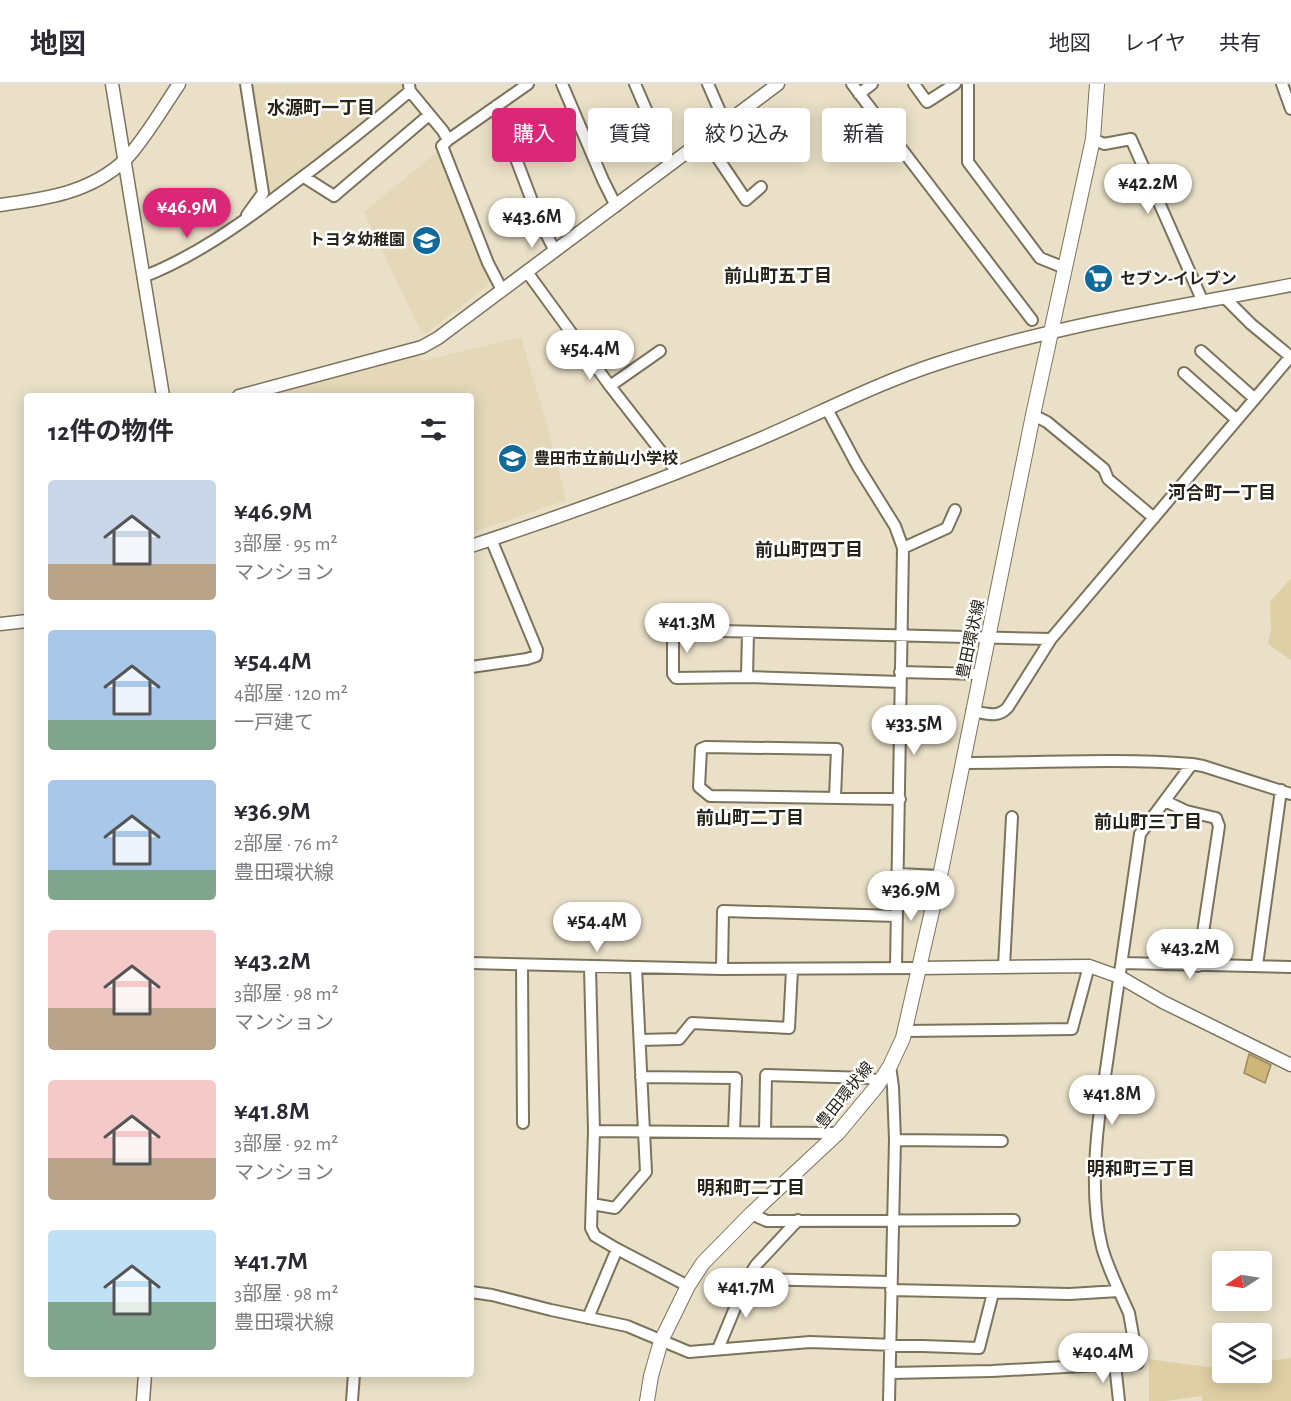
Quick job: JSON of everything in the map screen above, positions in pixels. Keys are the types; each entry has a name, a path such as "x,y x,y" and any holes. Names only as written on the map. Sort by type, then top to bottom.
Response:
{"main road":[{"name":"豊田環状線","path":"647,1401 661,1341 688,1286 704,1263 751,1214 838,1133 880,1082 890,1066 904,1031 940,876 1033,415 1093,139 1097,84"}],"street":[{"path":"112,84 162,393"},
{"path":"0,205 56,196 79,189 99,179 125,160 179,84"},
{"path":"242,223 263,193 246,84"},
{"path":"501,290 442,146 528,84"},
{"path":"562,84 598,170 616,206"},
{"path":"635,84 670,165"},
{"path":"708,84 718,108"},
{"path":"745,108 778,84"},
{"path":"852,84 1032,320"},
{"path":"859,94 872,84"},
{"path":"914,84 927,102 955,84"},
{"path":"968,84 968,162 1040,258 1065,268"},
{"path":"1282,84 1291,109"},
{"path":"143,277 158,271 242,223 336,153 410,88 448,140"},
{"path":"496,106 543,229 555,251"},
{"path":"304,177 334,196 429,115"},
{"path":"1093,139 1104,144 1131,139 1203,302"},
{"path":"250,393 422,348 684,155"},
{"path":"720,162 746,200 761,188"},
{"path":"527,272 610,386 677,472"},
{"path":"474,545 608,499 677,472 933,365 1052,331 1291,285"},
{"path":"972,711 996,715 1003,713 1051,639 1289,362 1225,298"},
{"path":"610,386 660,351"},
{"path":"1201,351 1255,399"},
{"path":"1184,373 1237,420"},
{"path":"827,409 857,465 895,526 903,548 896,968"},
{"path":"1033,415 1047,422 1104,469 1108,479 1154,518"},
{"path":"903,548 947,528 956,510"},
{"path":"474,667 526,659 536,656 537,650 491,539"},
{"path":"0,624 24,621"},
{"path":"981,674 900,677 676,678 673,674 673,633 676,630 1051,639"},
{"path":"747,677 748,632"},
{"path":"835,797 837,749 706,747 701,749 699,787 710,796 900,799"},
{"path":"962,762 1089,761 1192,764 1286,792 1257,965"},
{"path":"890,1373 980,1372 1138,1363 1129,1313 1102,1249 1094,1156 1140,834 1192,764"},
{"path":"1165,801 1186,811 1216,818 1219,826 1198,966"},
{"path":"1004,966 1012,817"},
{"path":"898,874 940,876"},
{"path":"722,969 723,911 897,916"},
{"path":"474,963 792,970 1089,966 1120,977 1163,1002 1291,1065"},
{"path":"1122,963 1291,967"},
{"path":"522,965 523,1124"},
{"path":"904,1031 1072,1029 1089,966"},
{"path":"590,967 594,1131 591,1228 595,1236 616,1249 688,1286"},
{"path":"592,1204 615,1208 646,1172 636,968"},
{"path":"640,1040 680,1039 692,1023 789,1028 792,970"},
{"path":"889,1401 895,1140 894,1087 890,1066"},
{"path":"765,1132 766,1074 869,1077 880,1082"},
{"path":"641,1077 735,1078 734,1131"},
{"path":"594,1131 838,1133"},
{"path":"895,1140 1002,1141"},
{"path":"751,1214 767,1221 1014,1220"},
{"path":"718,1349 747,1279 756,1265 798,1220"},
{"path":"588,1318 616,1249"},
{"path":"747,1279 993,1293 1069,1294 1119,1291"},
{"path":"474,1292 627,1326 689,1352 810,1342 980,1348 993,1293"},
{"path":"1115,1364 1119,1401"},
{"path":"143,1401 145,1377"},
{"path":"352,1401 354,1377"}],"shaded area":[{"path":"249,84 403,84 402,93 337,147 267,199"},
{"name":"トヨタ幼稚園","path":"438,151 487,268 485,270 490,281 487,286 427,333 421,332 364,212"},
{"name":"豊田市立前山小学校","path":"521,337 566,500 474,532 474,393 277,393 419,356 422,361"},
{"path":"1291,578 1291,660 1268,644 1271,629 1270,602"},
{"path":"1249,1054 1271,1065 1265,1083 1244,1073"},
{"path":"1291,1358 1291,1401 1202,1401 1202,1396 1149,1401 1149,1359 1212,1367 1212,1383 1272,1383 1272,1361"}],"place":[{"name":"トヨタ幼稚園","path":"426,240"},
{"name":"セブン-イレブン","path":"1099,279"},
{"name":"豊田市立前山小学校","path":"513,459"}],"district":[{"name":"水源町一丁目","path":"321,109"},
{"name":"前山町五丁目","path":"778,277"},
{"name":"河合町一丁目","path":"1222,494"},
{"name":"前山町四丁目","path":"809,551"},
{"name":"前山町二丁目","path":"750,819"},
{"name":"前山町三丁目","path":"1148,823"},
{"name":"明和町三丁目","path":"1141,1170"},
{"name":"明和町二丁目","path":"751,1189"}]}
